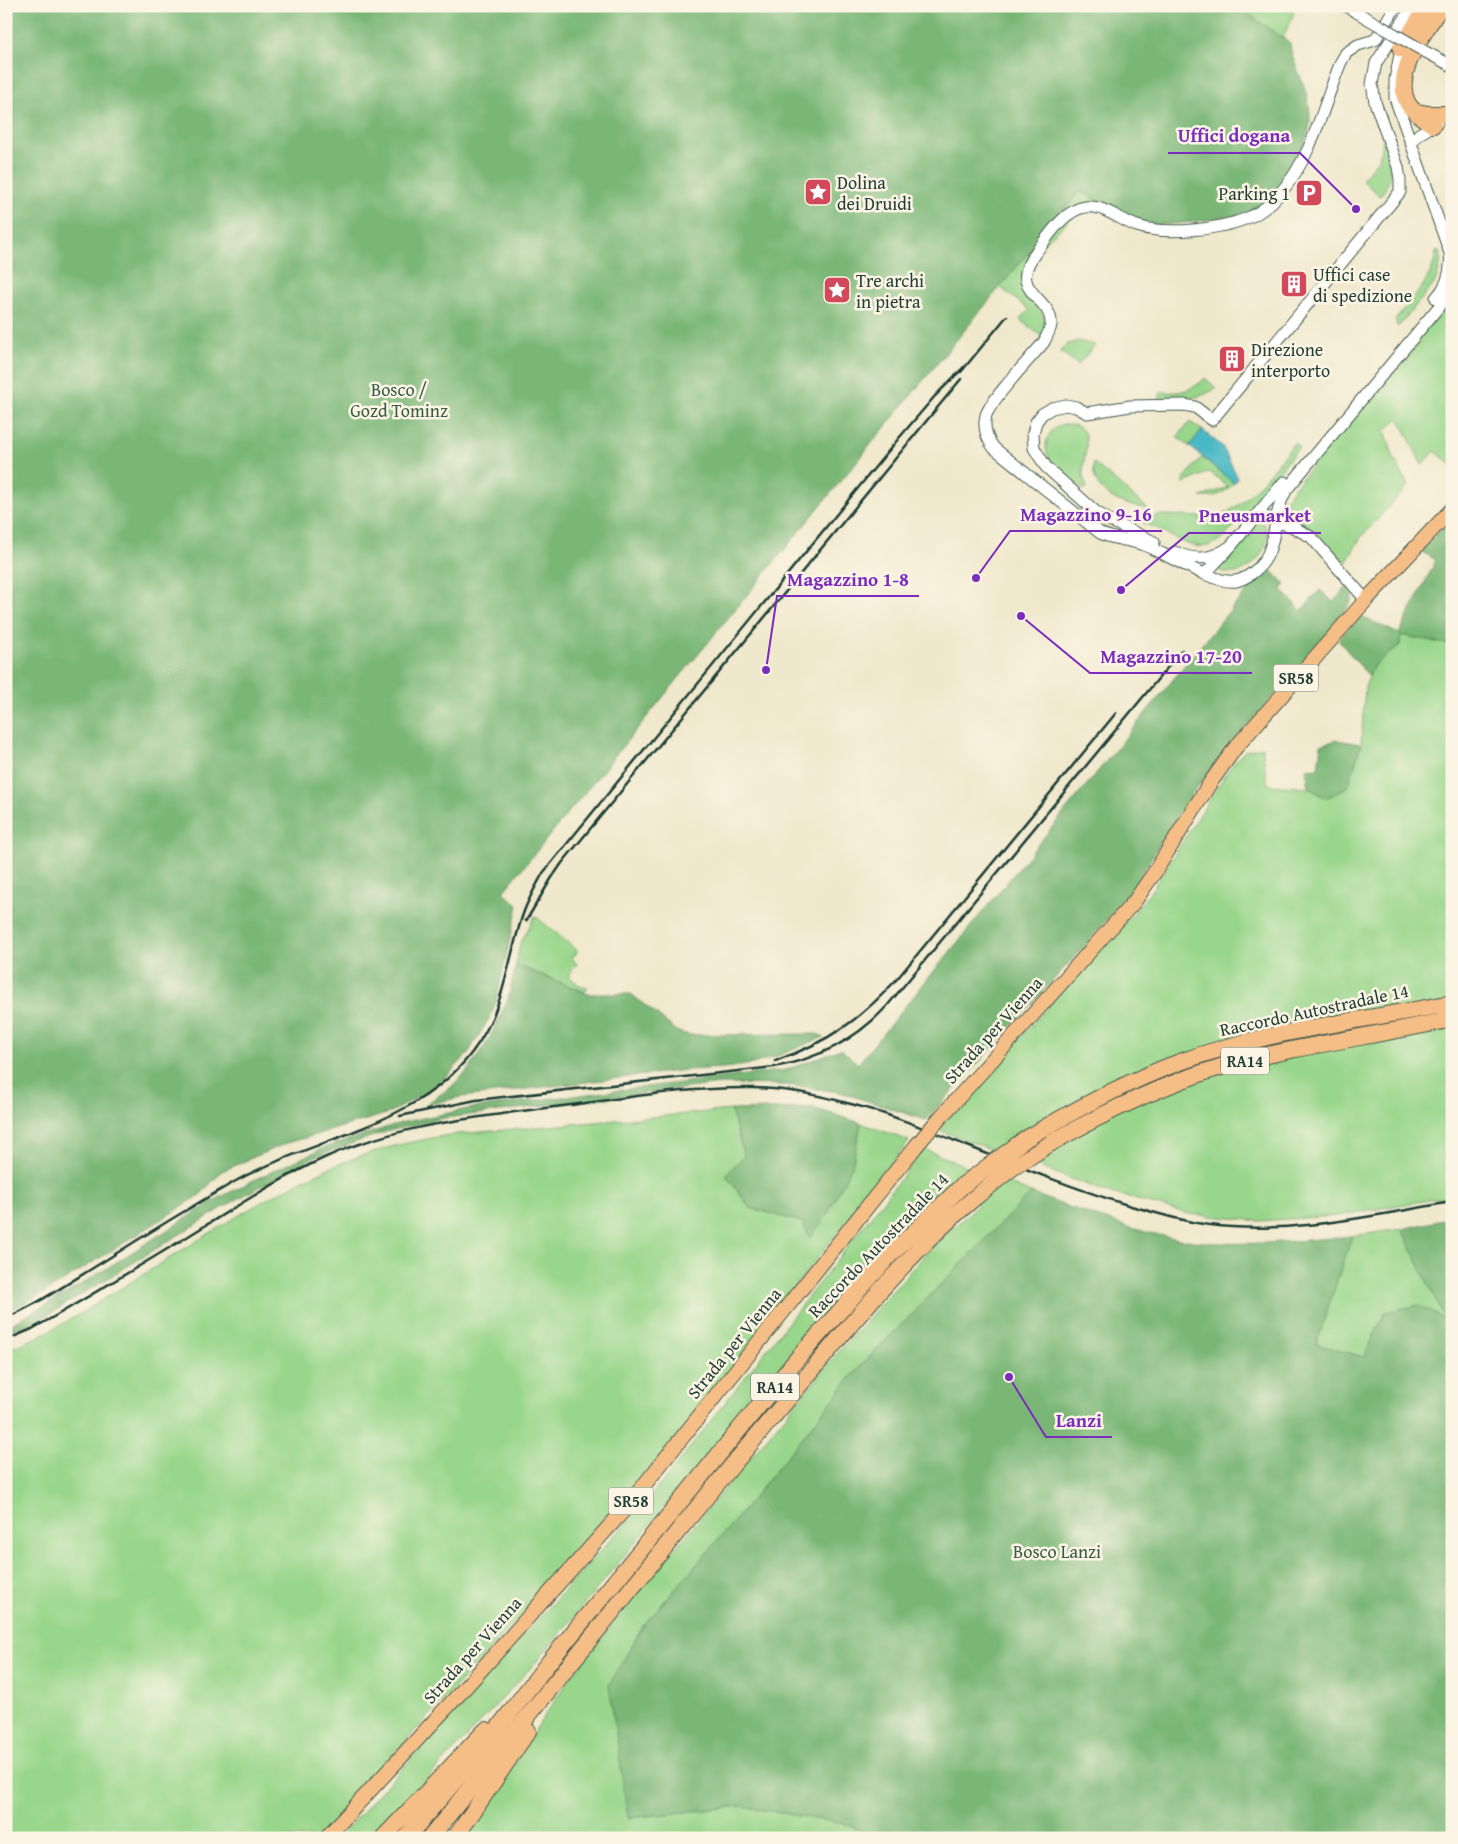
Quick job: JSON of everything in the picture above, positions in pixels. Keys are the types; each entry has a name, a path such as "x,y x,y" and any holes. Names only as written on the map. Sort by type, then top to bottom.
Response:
{"highway":[{"path":"1402,49 1427,6"},
{"path":"1433,125 1408,103 1404,86 1406,70 1422,36 1441,6"},
{"path":"1416,111 1428,114 1452,115"},
{"name":"Raccordo Autostradale 14","path":"549,1662 803,1352 890,1255 962,1186 1024,1140 1118,1087 1222,1048 1279,1034 1452,1003"},
{"name":"Raccordo Autostradale 14","path":"575,1658 654,1559 878,1293 938,1230 1012,1168 1051,1142 1102,1114 1148,1093 1224,1066 1298,1048 1452,1019"},
{"path":"430,1838 575,1658"},
{"path":"455,1838 565,1679 575,1658"},
{"path":"383,1838 549,1662"},
{"path":"406,1838 478,1754 549,1662"}],"main road":[{"name":"SR58","path":"1366,600 1452,509"},
{"name":"Strada per Vienna","path":"326,1838 462,1691 624,1510 916,1146 1119,919 1145,886 1210,782 1236,747 1366,600"}],"street":[{"path":"1346,6 1452,66"},
{"path":"1396,6 1375,40 1358,45 1346,53 1317,127 1297,170 1282,191 1267,207 1252,216 1226,224 1195,229 1167,230 1140,227 1094,207 1075,210 1062,221 1035,254 1026,270 1027,286 1044,307 1051,324 1044,342 989,408 985,422 986,435 994,448 1106,536 1143,544 1205,574 1229,581 1236,581 1254,572 1264,561 1273,542 1275,521 1281,498 1287,489 1452,291"},
{"path":"1231,546 1213,557 1192,558 1110,520 1088,506 1046,467 1034,448 1034,427 1042,414 1059,406 1076,407 1087,412 1130,406 1184,405 1195,408 1212,420 1400,192 1396,156 1375,102 1372,84 1376,63 1414,6"},
{"path":"1205,574 1258,514 1433,303 1447,283 1450,253 1401,118 1394,89 1402,49"},
{"path":"1411,143 1433,125 1452,115"},
{"path":"1258,514 1293,527 1311,537 1366,600"}],"green space":[{"name":"Bosco / Gozd Tominz","path":"6,6 1237,6 1290,43 1306,94 1310,120 1309,130 1299,156 1283,182 1265,203 1247,212 1185,223 1147,224 1129,218 1079,191 503,892 518,905 495,1004 490,1017 467,1055 444,1079 427,1092 389,1113 284,1144 222,1171 200,1195 44,1293 6,1312"},
{"path":"1237,6 1293,6 1293,16 1282,39"},
{"path":"1383,139 1391,155 1388,157 1390,173 1388,182 1380,196 1362,180 1379,158"},
{"path":"1080,191 1101,202 1088,203 1030,256 1024,289 1029,299 1041,311 1044,318 1045,327 1041,336 1020,320 1029,310 1000,287"},
{"path":"1436,251 1439,251 1440,260 1433,285 1398,327 1396,319 1427,280"},
{"path":"1452,295 1452,465 1435,451 1422,465 1399,418 1385,430 1393,456 1408,486 1361,537 1346,563 1318,535 1286,517 1283,514 1284,502"},
{"path":"1078,341 1095,345 1078,365 1060,351 1068,344"},
{"path":"1205,378 1216,388 1196,397 1160,400 1162,392 1185,390 1196,386"},
{"path":"1190,422 1202,430 1189,446 1177,437"},
{"path":"1064,424 1075,425 1082,429 1085,435 1086,451 1083,476 1087,487 1084,490 1056,467 1050,460 1047,452 1046,444 1050,433 1055,428"},
{"path":"1294,443 1299,447 1229,532 1212,545 1204,547 1187,544 1157,528 1143,523 1149,518 1157,516 1209,517 1228,512 1249,496"},
{"path":"1202,457 1234,483 1227,490 1211,497 1201,497 1228,487 1210,472 1184,483 1182,481"},
{"path":"1094,463 1147,508 1128,505 1118,501 1102,490 1094,473"},
{"path":"1452,519 1452,645 1401,635 1400,645 1374,665 1369,676 1338,640 1360,616 1399,634 1436,560 1420,551"},
{"path":"1257,522 1264,524 1268,533 1259,558 1238,573 1220,571 1219,568"},
{"path":"1268,568 1285,584 1282,590 1301,611 1320,590 1333,602 1349,585 1352,599 1342,617 1235,740 1192,794 1129,893 1086,944 926,1120 840,1092 787,1085 720,1084 444,1118 388,1131 316,1156 234,1201 38,1321 6,1332 6,1327 74,1289 213,1201 326,1147 404,1122 473,1108 786,1070 841,1049 858,1064 1226,615"},
{"path":"1400,635 1452,645 1452,1196 1336,1216 1259,1221 1189,1214 1104,1191 936,1129 1135,912 1153,888 1231,766 1245,751 1262,747 1268,785 1309,788 1326,798 1348,787 1361,744 1365,687 1374,665 1400,645"},
{"path":"1337,740 1361,744 1348,787 1326,798 1309,788 1306,769 1318,768 1321,745"},
{"path":"535,916 578,951 572,958 577,964 568,976 583,988 585,986 588,988 585,992 516,965 520,944"},
{"path":"516,965 588,994 631,994 678,1032 690,1035 817,1034 824,1037 752,1064 461,1097 425,1105 450,1088 469,1069 488,1041 508,1000"},
{"path":"813,1108 861,1123 852,1166 828,1213 810,1238 802,1222 750,1208 726,1175 744,1156 731,1110"},
{"path":"731,1110 744,1156 726,1175 750,1208 802,1222 852,1166 861,1123 909,1141 653,1468 574,1558 317,1838 6,1838 6,1350 38,1337 68,1321 279,1192 343,1162 376,1151 458,1134"},
{"path":"924,1149 1031,1193 856,1371 738,1517 643,1626 628,1818 741,1806 851,1825 871,1838 467,1838 567,1682 614,1622 835,1356 931,1248 978,1205 955,1180 842,1293 537,1661 373,1838 338,1838 663,1482"},
{"name":"Bosco Lanzi","path":"1031,1193 1123,1225 1147,1232 1195,1241 1219,1243 1286,1242 1352,1236 1316,1344 1364,1357 1385,1312 1418,1305 1445,1319 1402,1229 1452,1218 1452,1838 871,1838 850,1825 741,1806 628,1818 609,1685 643,1626 738,1517 856,1371"},
{"path":"1402,1229 1445,1319 1364,1357 1316,1344 1352,1236"}],"water":[{"path":"1202,430 1222,446 1238,478 1234,483 1189,446"}],"railway":[{"path":"961,372 1007,316"},
{"path":"6,1318 55,1292 234,1182 264,1167 394,1114 423,1097 450,1076 473,1051 484,1035 492,1018 499,1002 523,914 543,873 899,438 935,396 964,367"},
{"path":"526,921 562,863 961,379"},
{"path":"400,1116 476,1100 774,1067 806,1059 850,1038 887,1006 1182,650"},
{"path":"775,1061 811,1046 842,1029 883,994 1116,713"},
{"path":"6,1340 32,1329 57,1315 308,1165 351,1147 408,1130 466,1119 678,1091 764,1088 800,1092 836,1100 907,1122 1089,1192 1131,1206 1200,1224 1240,1227 1301,1226 1362,1218 1452,1202"}],"place":[{"name":"Dolina dei Druidi","path":"818,192"},
{"name":"Parking 1","path":"1309,193"},
{"name":"Uffici dogana","path":"1356,209"},
{"name":"Uffici case di spedizione","path":"1294,284"},
{"name":"Tre archi in pietra","path":"837,290"},
{"name":"Direzione interporto","path":"1232,359"},
{"name":"Magazzino 9-16","path":"976,578"},
{"name":"Pneusmarket","path":"1121,590"},
{"name":"Magazzino 17-20","path":"1021,616"},
{"name":"Magazzino 1-8","path":"766,670"},
{"name":"Lanzi","path":"1009,1377"}]}
